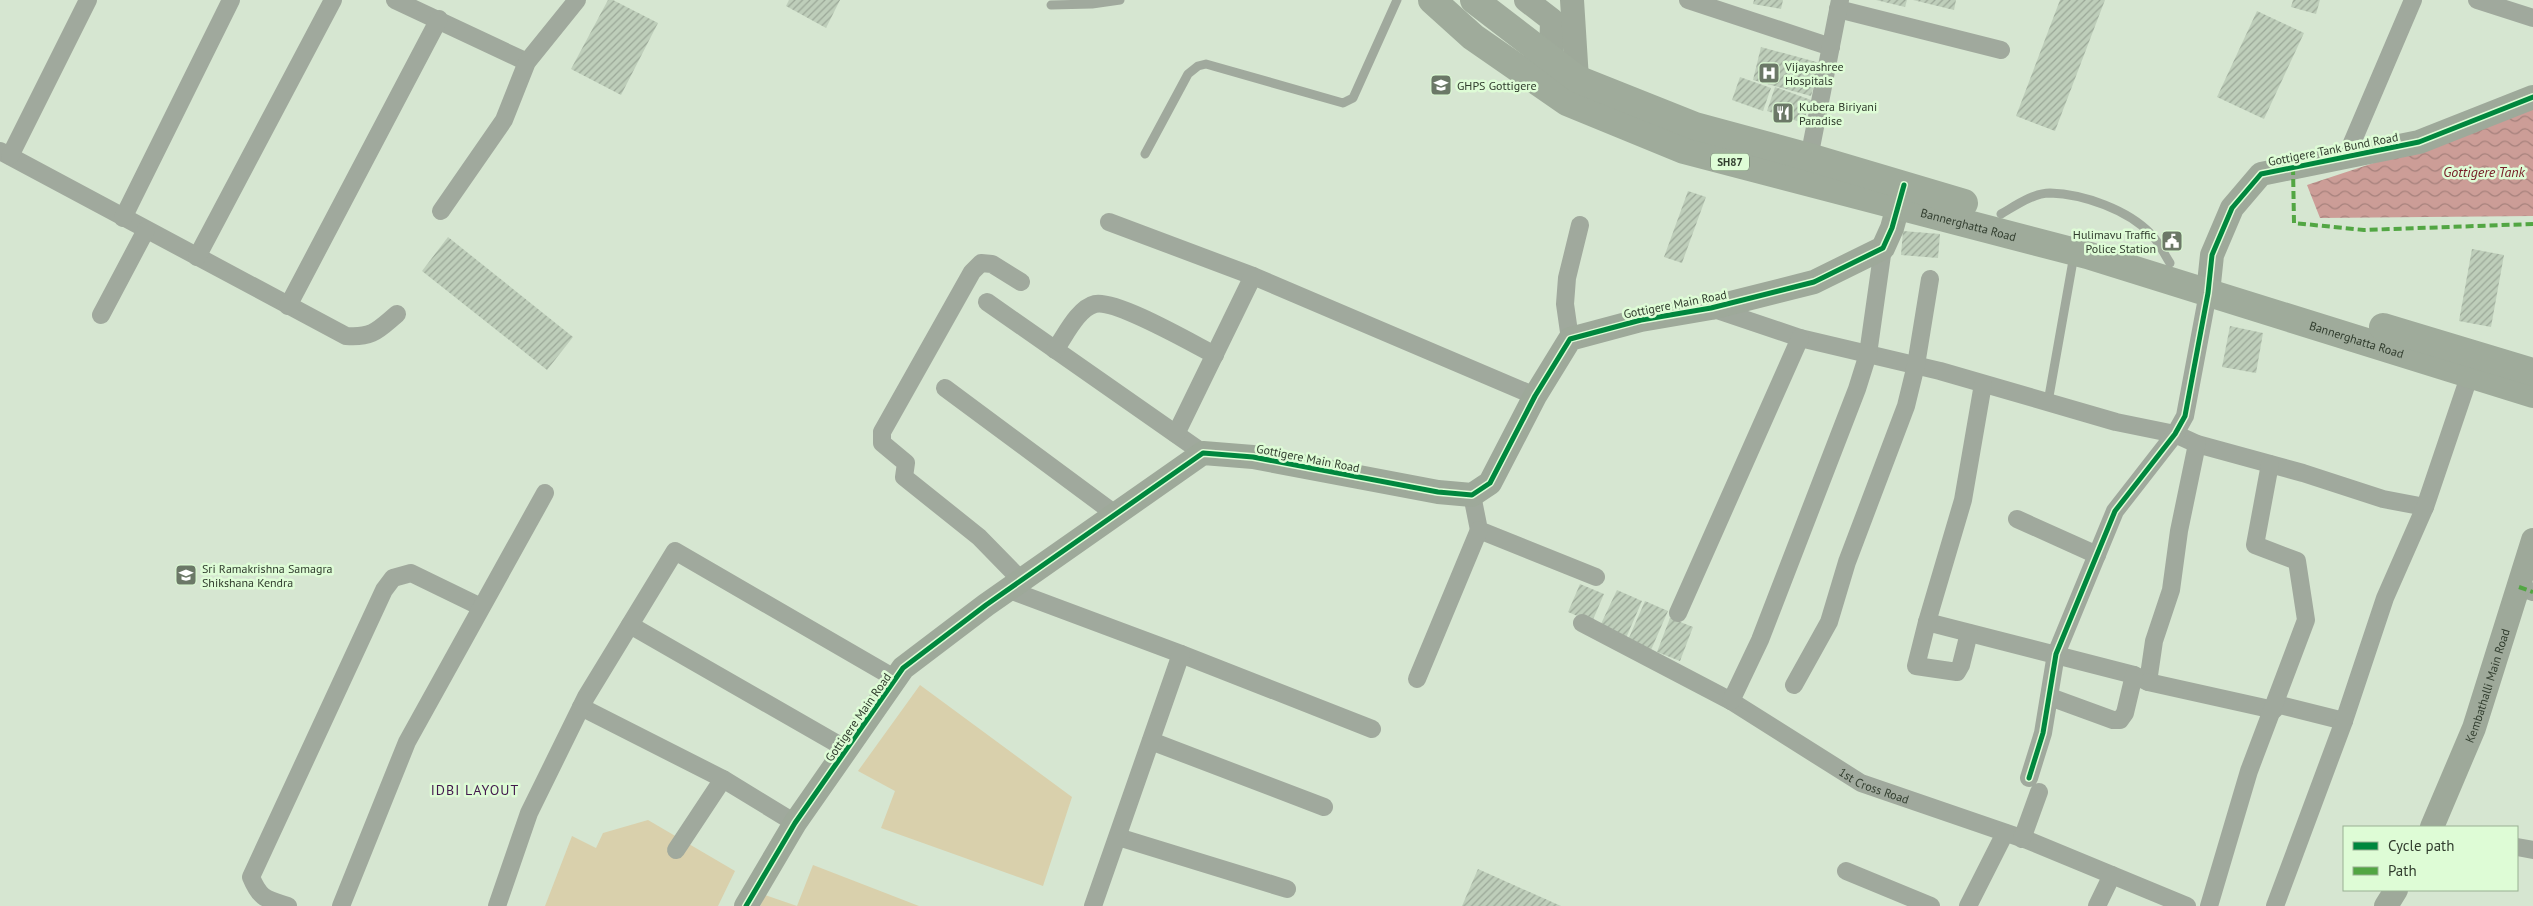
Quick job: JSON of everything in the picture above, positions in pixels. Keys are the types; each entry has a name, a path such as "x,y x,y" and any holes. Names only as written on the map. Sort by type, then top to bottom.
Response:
{"main road":[{"name":"Bannerghatta Road","path":"1432,0 1473,37 1684,150 1807,168 1901,195 2074,252 2209,284 2533,372"},
{"path":"1474,0 1551,59 1572,90"},
{"name":"Bannerghatta Road","path":"1901,195 2001,214 2170,263 2209,284 2533,394"}],"street":[{"path":"88,0 5,153 346,336 363,337 373,334 397,314"},
{"path":"123,218 231,0"},
{"path":"197,257 333,0"},
{"path":"395,0 527,62"},
{"path":"440,212 504,120 527,62 577,0"},
{"path":"1526,0 1552,20 1551,59"},
{"path":"1572,0 1575,20 1572,90"},
{"path":"1688,0 1831,47"},
{"path":"2346,157 2413,0"},
{"path":"2477,0 2533,18"},
{"path":"1807,168 1839,5 2001,50"},
{"path":"288,306 438,19"},
{"name":"Gottigere Tank Bund Road","path":"2209,284 2212,255 2232,208 2261,174 2419,142 2533,97"},
{"path":"1731,701 1764,631 1857,389 1868,354 1883,248 1901,195"},
{"path":"1109,222 1253,276 1535,396"},
{"path":"1417,678 1479,530 1472,495 1490,483 1535,396 1570,339 1565,304 1567,278 1580,224"},
{"path":"101,315 146,230"},
{"name":"Gottigere Main Road","path":"1570,339 1640,320 1711,308 1814,282 1883,248"},
{"path":"1020,282 992,264 981,263 972,272 882,432 882,443 906,463 904,477 979,538 1014,584 1181,654 1372,729"},
{"path":"1176,434 1253,276"},
{"path":"1794,686 1829,622 1850,553 1906,406 1916,365 1930,279"},
{"path":"2022,839 2034,785 2056,654 2115,511 2175,434 2185,416 2209,284"},
{"path":"987,302 1203,453"},
{"path":"1056,350 1084,310 1095,304 1110,304 1215,355"},
{"path":"1711,308 1800,338 1916,365 2116,422 2175,434 2197,444 2270,464 2383,499 2425,507"},
{"path":"1678,612 1800,338"},
{"path":"2274,906 2344,721 2385,598 2425,507 2470,374"},
{"path":"1969,633 1961,665 1957,672 1916,666 1963,500 1983,384"},
{"path":"945,388 1115,514"},
{"path":"2050,697 2114,720 2120,720 2125,713 2141,678 2171,590 2179,532 2197,444"},
{"name":"Gottigere Main Road","path":"746,906 795,823 848,750 903,668 1014,584 1203,453 1253,457 1438,492 1472,495"},
{"path":"2209,906 2249,771 2275,707 2306,620 2297,561 2255,545 2270,464"},
{"path":"340,906 407,742 544,493"},
{"path":"2017,518 2097,555"},
{"path":"1479,530 1596,577"},
{"name":"Kembathalli Main Road","path":"2432,826 2453,782 2526,590 2533,540"},
{"path":"497,906 529,814 581,707 675,550 896,679"},
{"path":"288,906 263,898 257,892 252,877 384,590 393,578 411,573 481,607"},
{"path":"1927,622 2056,654 2102,669 2344,721"},
{"name":"1st Cross Road","path":"1582,623 1731,701 1861,783 2022,839 2187,906"},
{"path":"630,625 848,750"},
{"path":"1093,906 1181,654"},
{"path":"581,707 723,779 795,823"},
{"path":"1151,741 1324,808"},
{"path":"676,850 723,779"},
{"path":"1968,906 2005,833"},
{"path":"1118,837 1287,889"},
{"path":"2518,847 2533,850"},
{"path":"1846,871 1931,906"},
{"path":"2097,906 2112,875"},
{"path":"2386,906 2395,891"}],"lane":[{"path":"1051,5 1092,4 1120,0"},
{"path":"1145,154 1188,74 1198,66 1206,64 1343,103 1353,98 1397,0"},
{"path":"2001,214 2028,199 2049,193 2098,202 2130,216 2153,235 2170,263"},
{"path":"2048,402 2074,252"}],"shaded area":[{"path":"920,685 1072,797 1043,886 881,828 895,791 858,771"},
{"path":"648,820 735,871 718,906 545,906 572,836 596,848 603,833"},
{"path":"813,865 919,906 797,906"},
{"path":"765,895 797,906 760,906"}],"water":[{"name":"Gottigere Tank","path":"2533,106 2533,216 2320,218 2307,185 2419,148"}],"building":[{"path":"608,0 613,0 658,23 621,95 571,69"},
{"path":"789,0 840,0 826,28 786,6"},
{"path":"1754,0 1783,0 1781,9 1753,4"},
{"path":"1876,0 1907,0 1905,7"},
{"path":"1913,0 1956,0 1954,10"},
{"path":"2060,0 2105,0 2055,131 2016,116"},
{"path":"2293,0 2320,0 2316,14 2291,7"},
{"path":"2257,11 2304,33 2264,119 2217,97"},
{"path":"1761,47 1820,63 1811,96 1753,80"},
{"path":"1740,77 1771,88 1763,111 1732,100"},
{"path":"1775,87 1811,100 1803,123 1767,111"},
{"path":"1688,191 1706,197 1682,263 1664,257"},
{"path":"1903,231 1940,234 1938,258 1901,255"},
{"path":"448,237 573,337 547,370 422,271"},
{"path":"2472,249 2504,255 2491,327 2459,321"},
{"path":"2230,326 2263,333 2256,373 2222,367"},
{"path":"1580,584 1604,594 1592,622 1568,612"},
{"path":"1617,590 1642,601 1626,638 1600,626"},
{"path":"1645,601 1668,611 1651,650 1628,640"},
{"path":"1670,618 1693,627 1680,661 1657,652"},
{"path":"1478,869 1561,906 1462,906"}],"marked path":[{"path":"2293,167 2294,223 2364,230 2533,224"},
{"path":"2519,587 2533,592"}],"cycle path":[{"path":"2029,778 2043,733 2056,654 2115,511 2175,434 2185,416 2208,293 2212,255 2232,208 2261,174 2419,142 2533,97"},
{"path":"746,906 795,823 903,668 986,605 1203,453 1253,457 1438,492 1472,495 1490,483 1535,396 1570,339 1641,320 1711,308 1814,282 1883,248 1892,228 1904,185"}],"place":[{"name":"Vijayashree Hospitals","path":"1769,73"},
{"name":"GHPS Gottigere","path":"1441,85"},
{"name":"Kubera Biriyani Paradise","path":"1783,113"},
{"name":"Hulimavu Traffic Police Station","path":"2172,241"},
{"name":"Sri Ramakrishna Samagra Shikshana Kendra","path":"186,575"}],"district":[{"name":"IDBI LAYOUT","path":"475,790"}]}
